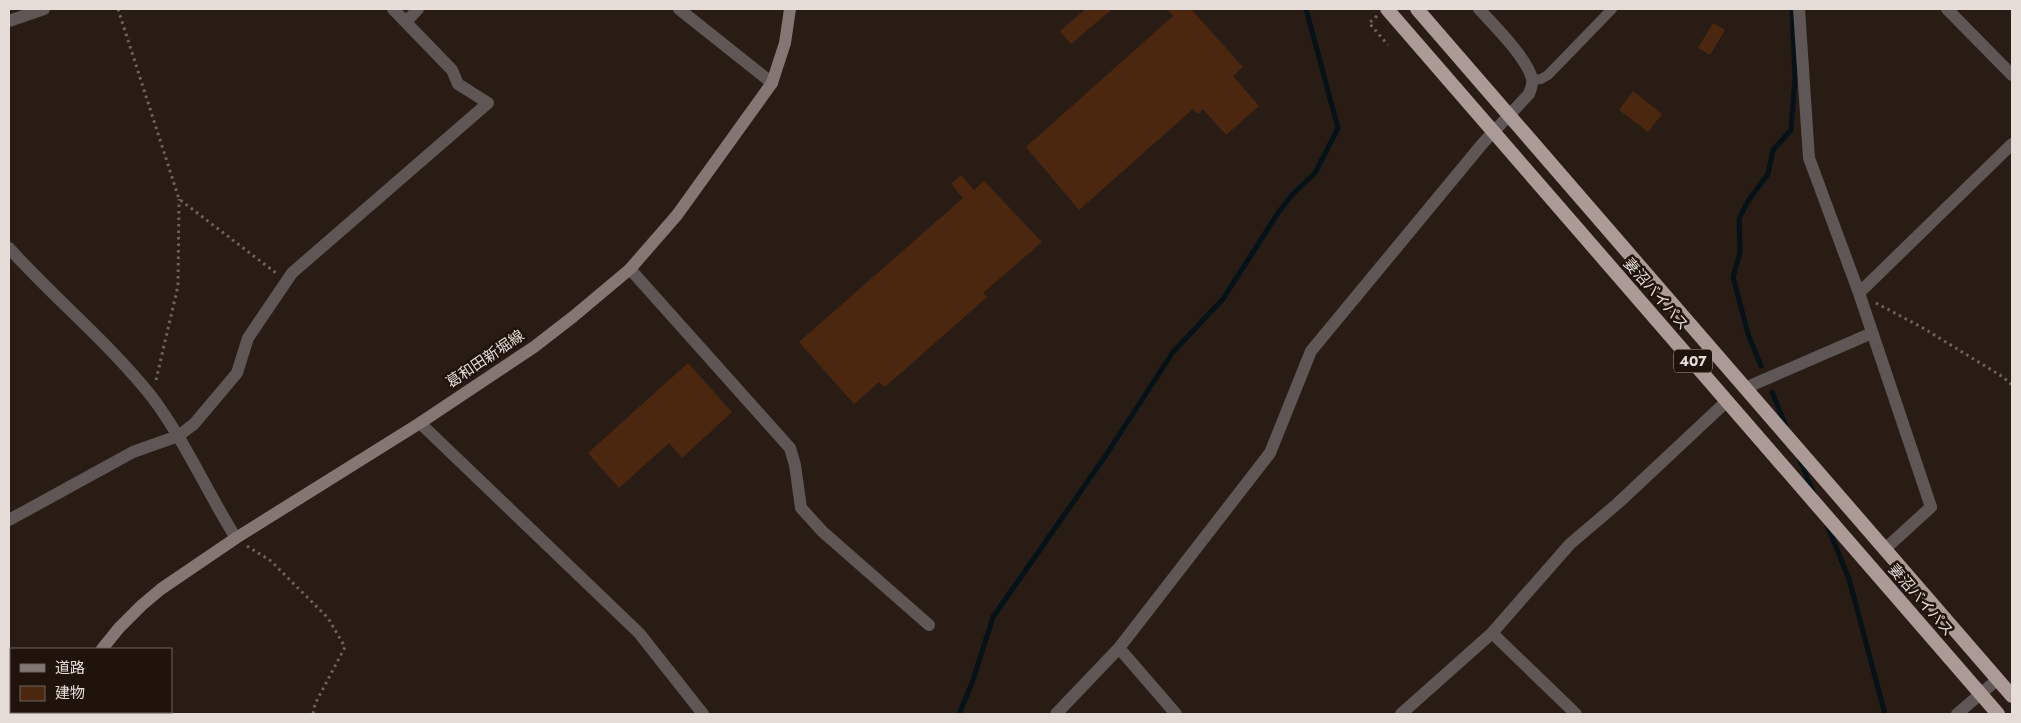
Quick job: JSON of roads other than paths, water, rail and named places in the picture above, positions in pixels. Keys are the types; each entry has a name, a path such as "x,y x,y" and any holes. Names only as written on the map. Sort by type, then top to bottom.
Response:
{"highway":[{"name":"妻沼バイパス","path":"1388,9 1998,714"},
{"name":"妻沼バイパス","path":"1418,9 2012,696"}],"main road":[{"name":"葛和田新堀線","path":"103,648 119,628 161,589 236,538 420,423 534,347 630,269 677,215 772,83 785,43 790,9"}],"street":[{"path":"9,21 44,9"},
{"path":"9,520 132,452 178,436 194,424 237,373 248,338 292,274 488,103 458,84 452,70 393,9"},
{"path":"406,22 418,9"},
{"path":"679,9 772,83"},
{"path":"1056,714 1119,648 1270,454 1311,351 1493,131 1529,94 1532,87 1530,72 1510,43 1479,9"},
{"path":"1799,9 1809,158 1859,293 1931,507 1886,548"},
{"path":"1947,9 2012,75"},
{"path":"1859,293 2012,144"},
{"path":"9,248 118,358 152,398 178,436 236,538"},
{"path":"630,269 790,448 795,465 801,508 822,532 929,625"},
{"path":"1745,388 1872,333"},
{"path":"1401,714 1492,633 1570,544 1617,504 1727,400"},
{"path":"420,423 639,634 703,714"},
{"path":"1492,633 1576,714"},
{"path":"1119,648 1176,714"},
{"path":"1957,714 1998,679"}],"lane":[{"path":"1532,80 1541,79 1548,75 1612,9"}],"waterway":[{"path":"959,714 972,683 993,617 1106,455 1173,352 1223,299 1278,213 1292,195 1315,173 1338,128 1306,9"},
{"path":"1761,366 1748,334 1733,277 1740,253 1739,219 1748,201 1768,174 1773,150 1791,130 1795,79 1792,9"},
{"path":"1772,392 1787,429"},
{"path":"1799,458 1814,494"},
{"path":"1827,525 1849,579 1885,714"}]}
